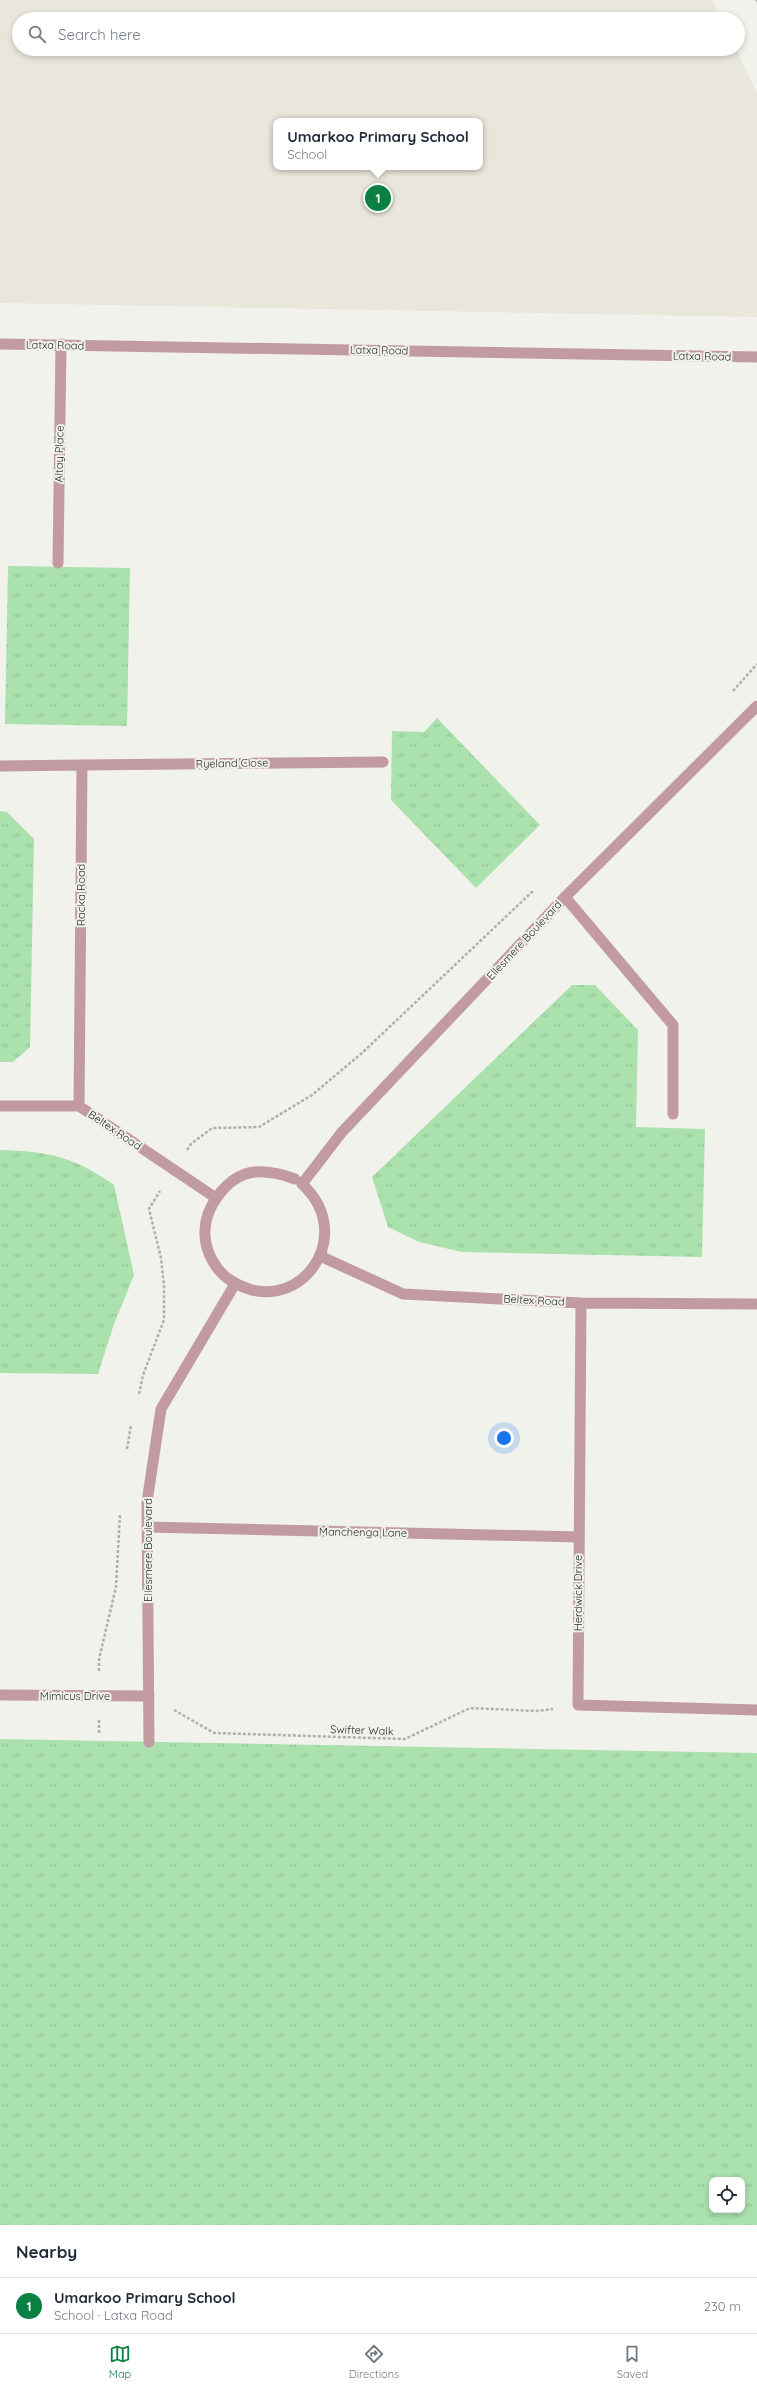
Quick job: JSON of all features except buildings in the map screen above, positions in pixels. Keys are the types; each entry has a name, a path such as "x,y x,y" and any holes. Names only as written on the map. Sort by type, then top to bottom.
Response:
{"street":[{"name":"Latxa Road","path":"0,344 757,357"},
{"name":"Altay Place","path":"58,563 61,344"},
{"name":"Ellesmere Boulevard","path":"299,1182 342,1132 565,897 757,706"},
{"name":"Ryeland Close","path":"82,765 383,762"},
{"path":"0,766 82,765"},
{"name":"Racka Road","path":"79,1106 82,765"},
{"path":"565,897 673,1025 672,1114"},
{"name":"Beltex Road","path":"0,1106 79,1106 216,1198"},
{"path":"253,1172 275,1172 299,1182 311,1192 322,1210 326,1230 323,1250 314,1268 299,1282 280,1291 260,1292 241,1287 224,1276 211,1258 205,1237 208,1215 216,1198 233,1181 253,1172"},
{"name":"Beltex Road","path":"320,1256 403,1294 581,1303 757,1304"},
{"name":"Ellesmere Boulevard","path":"149,1742 147,1502 161,1409 236,1284"},
{"name":"Herdwick Drive","path":"578,1704 581,1303"},
{"name":"Manchenga Lane","path":"147,1527 579,1537"},
{"name":"Mimicus Drive","path":"0,1695 149,1696"},
{"path":"578,1704 757,1710"}],"path":[{"name":"Swifter Walk","path":"149,1696 214,1733 404,1739 470,1708 537,1712 578,1704"}],"shaded area":[{"path":"0,0 712,0 718,12 12,12 12,56 739,56 757,93 757,317 0,303"}],"green space":[{"path":"8,566 130,568 127,726 5,724"},
{"path":"437,718 540,825 476,888 391,800 392,731 424,732"},
{"path":"0,811 7,812 34,839 30,1047 13,1062 0,1062"},
{"path":"572,985 595,985 638,1030 636,1127 705,1129 702,1257 462,1252 419,1242 388,1227 372,1177"},
{"path":"0,1150 33,1152 60,1157 100,1175 114,1185 134,1275 113,1327 98,1374 0,1373"},
{"path":"0,1739 757,1753 757,2225 0,2225"}],"place":[{"name":"Umarkoo Primary School","path":"378,198"}]}
